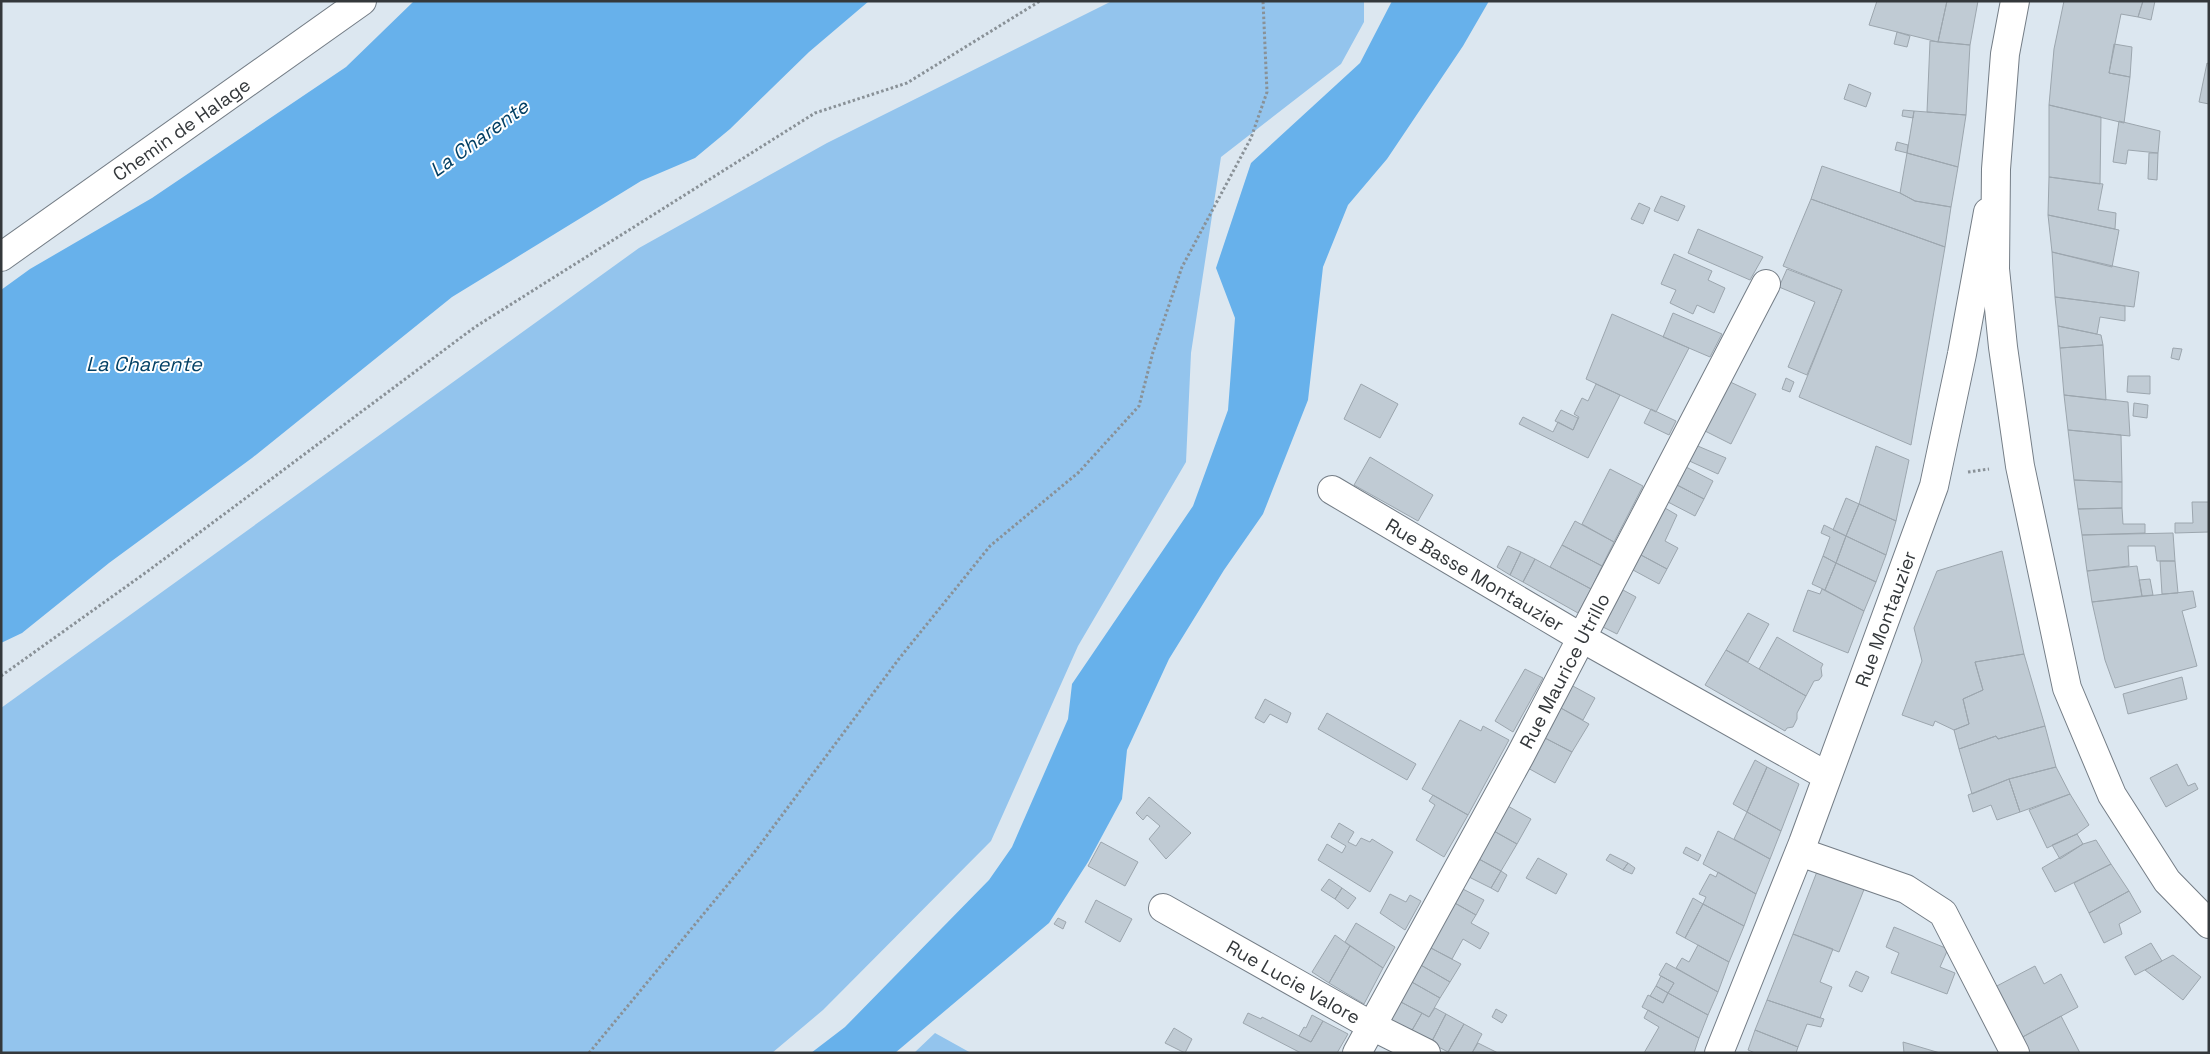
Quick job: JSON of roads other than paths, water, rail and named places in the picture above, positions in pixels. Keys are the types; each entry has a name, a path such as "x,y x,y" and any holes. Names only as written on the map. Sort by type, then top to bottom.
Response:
{"street":[{"name":"Chemin de Halage","path":"1,257 362,1"},
{"path":"2015,1 2005,54 1996,168 1995,269 2003,347 2020,466 2067,688 2112,795 2167,881 2209,924"},
{"name":"Rue Montauzier","path":"1719,1053 1800,852 1934,486 1962,354 1996,168"},
{"name":"Rue Maurice Utrillo","path":"1357,1053 1520,756 1766,284"},
{"name":"Rue Basse Montauzier","path":"1332,490 1582,638 1827,776"},
{"path":"1800,852 1906,889 1943,913 2015,1053"},
{"name":"Rue Lucie Valore","path":"1162,908 1372,1026 1426,1053"}],"water":[{"name":"La Charente","path":"414,1 869,1 809,52 730,129 695,158 641,181 452,297 252,458 109,563 22,633 1,643 1,290 30,269 152,198 346,67"},
{"path":"1392,1 1489,1 1463,46 1387,159 1348,205 1323,267 1308,400 1263,514 1224,570 1169,659 1127,750 1122,799 1088,862 1049,923 895,1053 811,1053 845,1027 989,880 1012,847 1068,719 1072,684 1193,506 1228,410 1235,318 1216,268 1251,163 1360,63"}]}
